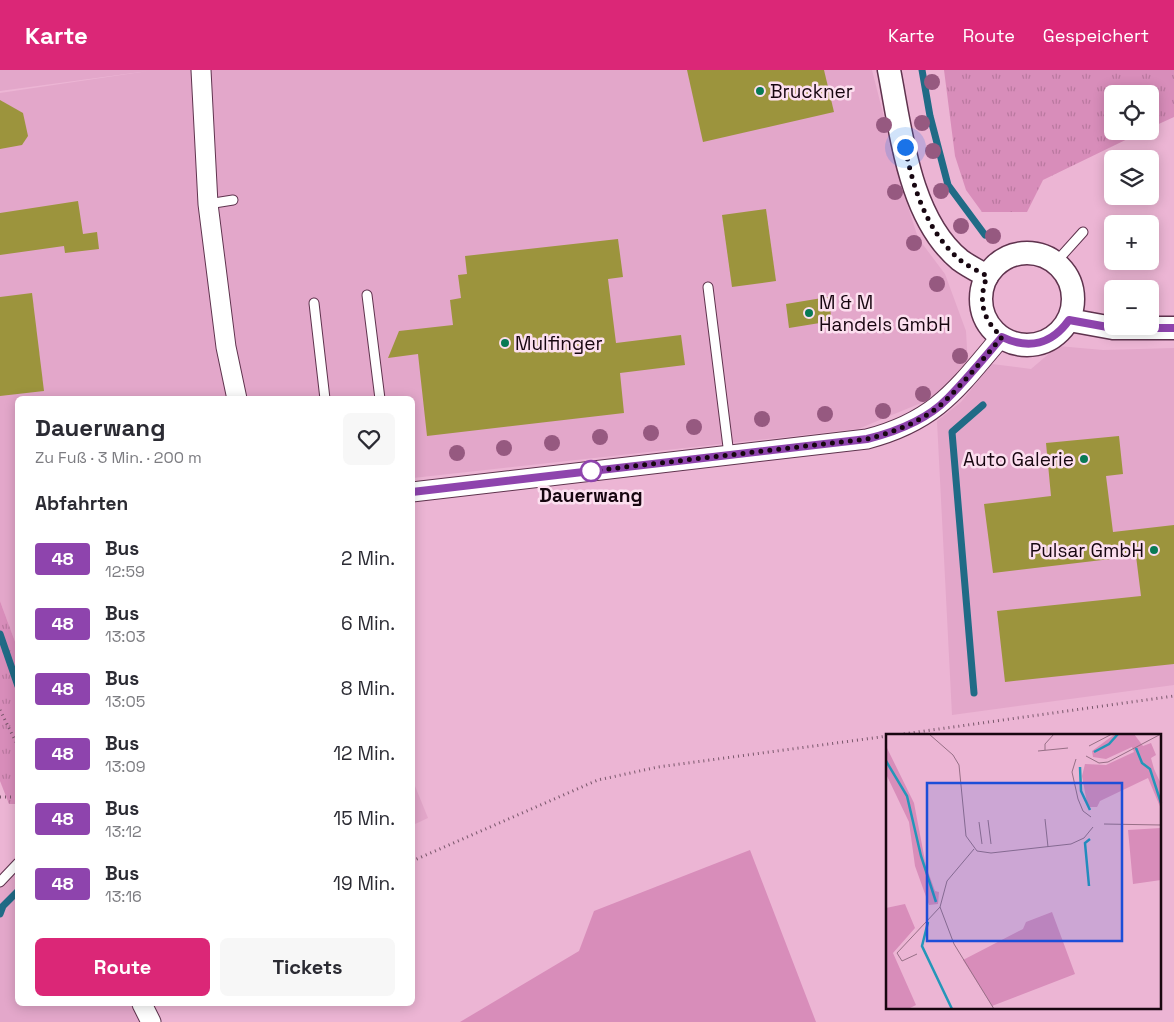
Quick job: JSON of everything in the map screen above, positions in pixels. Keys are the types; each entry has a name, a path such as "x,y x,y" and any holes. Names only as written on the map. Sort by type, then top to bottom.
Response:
{"street":[{"path":"201,70 208,204 226,347 235,396"},
{"path":"889,70 908,166 921,203 938,236 960,260 987,276"},
{"path":"1026,252 1042,255 1056,262 1067,274 1073,289 1074,304 1069,320 1061,330 1039,344 1026,345 1002,337 991,328 984,316 981,303 982,289 987,276 997,264 1011,255 1026,252"},
{"path":"1069,320 1113,328 1174,328"},
{"path":"415,492 867,439 894,432 915,422 947,400 1002,337"},
{"path":"143,1006 151,1022"}],"lane":[{"path":"208,204 233,200"},
{"path":"1056,262 1083,232"},
{"path":"708,288 729,455"},
{"path":"367,295 380,396"},
{"path":"314,303 325,396"},
{"path":"0,882 15,866"}],"path":[{"path":"902,734 1174,696"},
{"path":"0,710 15,740"},
{"path":"415,860 598,780 658,767 886,736"},
{"path":"0,797 15,797"}],"shaded area":[{"name":"Dauerwang","path":"0,70 872,70 902,188 918,238 945,274 966,331 968,367 938,396 858,429 415,478 415,396 15,396 15,642 0,601 0,93 148,71 0,91"},
{"path":"1058,346 1103,350 1174,348 1174,685 952,715 937,421 961,402 992,364 1031,369"},
{"path":"415,786 428,818 415,824"},
{"path":"15,857 15,1006 133,1006 142,1022 0,1022 0,874"}],"green space":[{"path":"944,70 1174,70 1174,117 1159,124 1159,85 1104,85 1104,140 1125,140 1043,180 1027,212 982,212 966,190 955,156"},
{"path":"0,601 15,642 15,804 9,804 0,781"},
{"path":"750,850 816,1022 460,1022 579,951 594,911"}],"building":[{"name":"Bruckner","path":"687,70 824,70 834,112 703,142"},
{"path":"0,100 23,113 28,136 22,145 0,149"},
{"path":"78,201 83,234 97,232 99,249 65,253 64,246 0,255 0,213"},
{"path":"766,209 776,281 732,287 722,215"},
{"name":"Mulfinger","path":"618,239 623,277 608,279 616,343 681,335 685,365 620,373 624,413 427,436 418,354 388,358 399,331 453,325 450,300 461,298 458,275 467,274 465,256"},
{"path":"32,293 44,391 0,396 0,297"},
{"name":"M & M Handels GmbH","path":"828,297 832,321 789,328 786,304"},
{"path":"1119,436 1123,474 1106,476 1113,532 1174,525 1174,664 1005,682 997,611 1141,596 1136,556 993,573 984,504 1051,496 1046,443"}],"waterway":[{"path":"922,70 930,116 948,185 985,235"},
{"path":"974,693 952,432 983,405"},
{"path":"0,634 15,677"},
{"path":"0,914 3,906 15,894"}],"bus line":[{"name":"48","path":"415,492 867,439 894,432 915,422 947,400 1002,337 1014,343 1026,345 1039,344 1061,330 1069,320 1113,328 1174,328"}],"place":[{"name":"Bruckner","path":"760,91"},
{"name":"M & M Handels GmbH","path":"809,313"},
{"name":"Mulfinger","path":"505,343"},
{"name":"Auto Galerie","path":"1084,459"},
{"name":"Dauerwang","path":"591,471"},
{"name":"Pulsar GmbH","path":"1154,550"}],"route":[{"path":"591,471 867,439 894,432 915,422 947,400 1002,337 991,328 984,316 981,303 982,289 987,276 960,260 938,236 921,203 908,166 905,147"}]}
